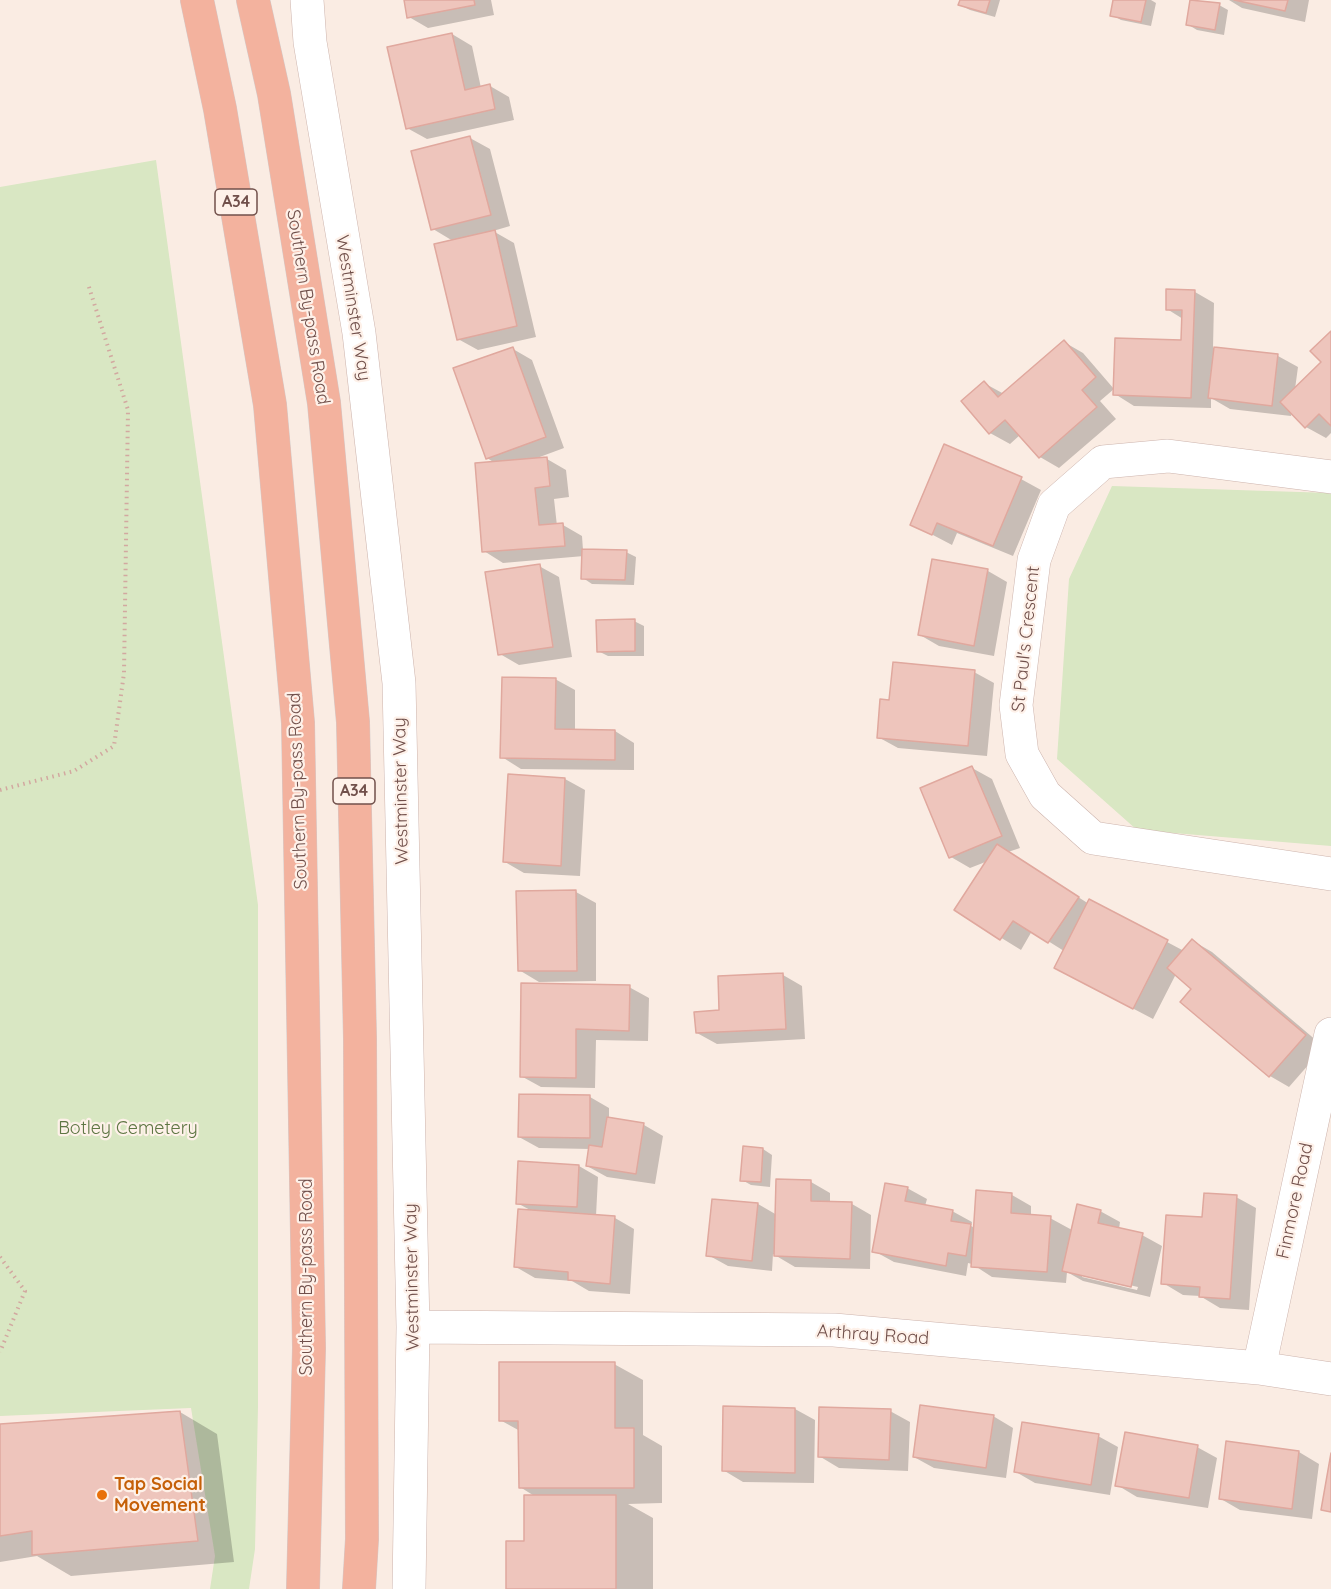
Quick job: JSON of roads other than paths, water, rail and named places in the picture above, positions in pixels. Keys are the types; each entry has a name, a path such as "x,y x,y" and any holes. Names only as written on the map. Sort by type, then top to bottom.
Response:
{"highway":[{"name":"Southern By-pass Road","path":"197,0 220,109 270,405 298,723 309,1348 303,1589"},
{"name":"Southern By-pass Road","path":"253,0 274,93 324,403 353,722 360,1050 362,1539 360,1589"}],"street":[{"name":"Westminster Way","path":"307,0 310,42 359,333 399,683 413,1327 409,1589"},
{"name":"St Paul's Crescent","path":"1331,477 1168,456 1103,462 1054,505 1034,560 1016,705 1022,754 1044,795 1094,838 1331,873"},
{"name":"Finmore Road","path":"1259,1368 1331,1034"},
{"name":"Arthray Road","path":"413,1327 834,1330 1259,1368 1331,1379"}],"place":[{"name":"Tap Social Movement","path":"102,1495"}],"park label":[{"name":"Botley Cemetery","path":"128,1129"}]}
